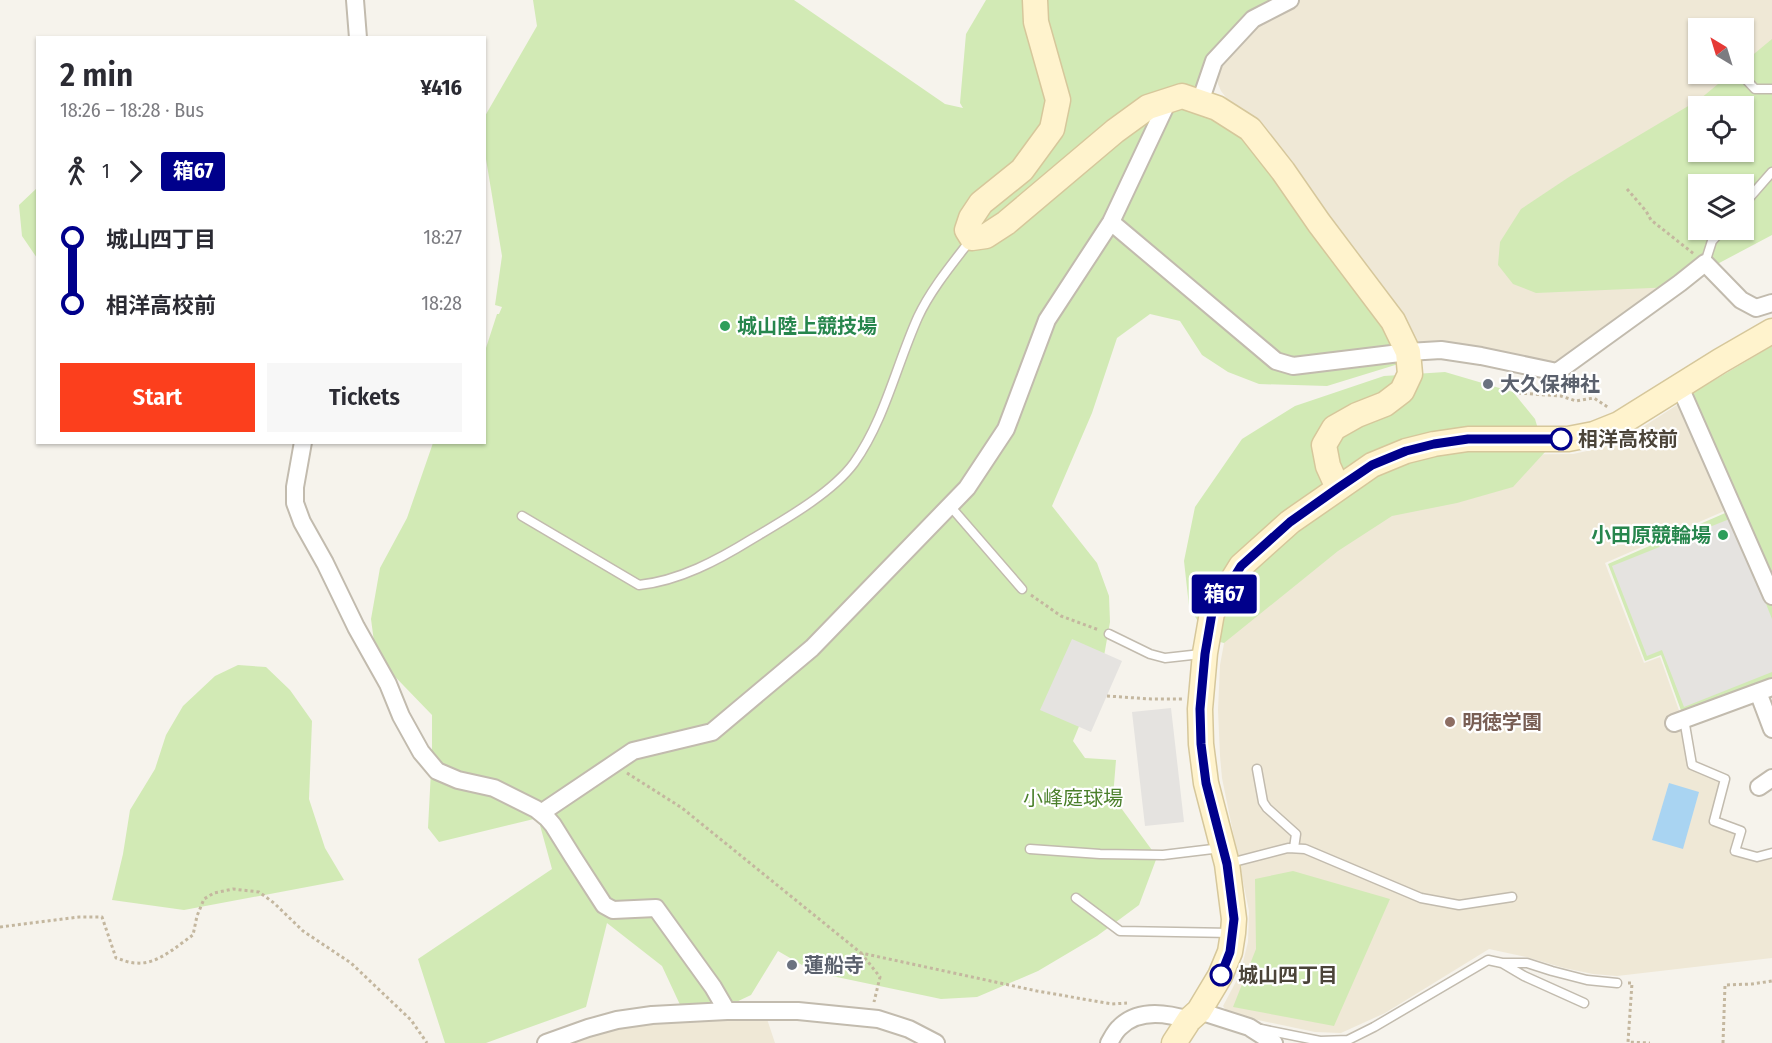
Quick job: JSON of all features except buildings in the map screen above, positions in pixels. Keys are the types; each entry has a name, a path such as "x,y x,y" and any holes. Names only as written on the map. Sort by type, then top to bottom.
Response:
{"street":[{"path":"355,0 358,36"},
{"path":"1035,0 1036,22 1058,100 1052,129 1022,170 981,203 971,218 967,230 972,238 986,236 1006,223 1114,132 1148,107 1182,96 1217,108 1250,129 1392,321 1408,352 1410,374 1402,391 1385,404 1357,415 1334,428 1324,446 1328,466 1338,488"},
{"path":"1200,102 1214,62 1253,19 1290,0"},
{"path":"541,813 633,751 712,732 812,648 967,489 1006,429 1047,320 1111,222 1168,101"},
{"path":"1111,222 1276,360 1293,366 1441,350 1557,372 1706,263 1741,300 1756,308 1772,303"},
{"path":"1174,1043 1220,976 1230,952 1233,933 1234,919 1224,856 1206,783 1201,744 1201,699 1212,613 1241,566 1290,522 1372,465 1406,451 1468,439 1568,439 1594,434 1619,424 1772,331"},
{"path":"1680,387 1772,596"},
{"path":"303,444 295,487 295,503 302,522 388,684 401,716 421,752 437,771 458,780 494,788 541,813 554,825 604,905 614,910 656,908 713,987 727,1011"},
{"path":"1679,721 1768,689 1772,729"},
{"path":"546,1043 617,1020 652,1015 727,1011 798,1011 878,1019 909,1029 936,1043"},
{"path":"1109,1043 1118,1028 1128,1020 1143,1015 1158,1014 1194,1016 1249,1027 1274,1043"}],"lane":[{"path":"1750,84 1755,89 1772,89"},
{"path":"1754,192 1772,172"},
{"path":"522,516 639,585 659,583 721,558 770,529 819,495 853,464 878,420 919,316 972,238"},
{"path":"1706,263 1713,240"},
{"path":"950,506 1022,589"},
{"path":"1109,634 1150,654 1165,658 1205,654"},
{"path":"1679,721 1692,765 1725,779 1714,821 1741,831 1735,851 1757,857 1772,853"},
{"path":"1257,770 1263,801 1267,808 1296,834 1294,848"},
{"path":"1030,849 1100,854 1224,856 1288,848 1305,849 1422,898 1459,905 1512,897"},
{"path":"1076,898 1120,931 1233,933"},
{"path":"1249,1027 1320,1041 1348,1040 1488,960 1502,963 1527,963 1587,980 1617,983"},
{"path":"1502,963 1524,976 1584,1002"}],"path":[{"path":"1627,189 1651,220 1706,263"},
{"path":"1518,393 1561,396 1576,401 1594,398"},
{"path":"1022,589 1061,616 1109,634"},
{"path":"1107,696 1201,699"},
{"path":"613,764 682,808 861,953 880,977 876,997"},
{"path":"0,927 79,917 102,917 116,958 137,963 150,961 167,954 192,935 196,916 204,899 214,892 233,889 259,892 303,931 351,963 411,1020 427,1043"},
{"path":"861,953 1037,991 1112,1004 1136,1003"},
{"path":"1723,1043 1725,985 1772,981"},
{"path":"1617,983 1632,983 1628,1042 1650,1043"}],"shaded area":[{"path":"1300,0 1772,0 1772,80 1754,73 1754,18 1688,18 1688,84 1737,84 1745,92 1745,96 1688,96 1688,162 1743,162 1743,174 1688,174 1688,240 1697,240 1693,265 1556,363 1439,341 1414,340 1221,91 1217,75 1219,67 1246,33 1271,14"},
{"name":"明徳学園","path":"1680,403 1729,509 1605,563 1644,663 1660,657 1681,716 1688,767 1721,780 1709,823 1738,832 1732,851 1772,856 1772,958 1617,976 1564,968 1489,949 1385,1013 1341,1033 1315,1032 1229,1014 1223,1006 1240,974 1248,942 1249,911 1222,778 1220,756 1218,710 1220,665 1225,638 1235,613 1467,455 1573,454 1601,448 1629,436"},
{"path":"1732,518 1772,619 1772,672 1684,707 1662,650 1647,656 1612,566"},
{"path":"1072,639 1122,661 1091,732 1040,710"},
{"path":"1171,708 1184,822 1145,826 1132,712"},
{"path":"644,1019 767,1019 775,1043 570,1043 575,1034"}],"green space":[{"name":"小峰庭球場","path":"533,0 794,0 945,104 963,108 960,103 966,34 986,0 1277,0 1212,56 1212,93 1234,127 1374,306 1405,362 1327,386 1259,384 1228,372 1202,355 1180,321 1150,314 1117,338 1092,413 1052,506 1097,563 1109,596 1110,622 1101,673 1073,741 1085,758 1116,760 1113,797 1157,857 1139,905 1097,936 1038,971 977,997 941,999 832,976 809,969 778,951 751,995 715,1012 682,1009 662,966 607,923 586,1007 486,1043 445,1043 418,959 552,869 538,818 439,842 428,828 432,715 376,657 371,619 380,568 407,518 433,444 486,444 486,348 497,314 502,307 495,305 502,256 486,159 486,114 537,26"},
{"path":"1772,39 1772,235 1674,287 1536,293 1513,284 1498,265 1500,242 1521,209 1569,177 1688,106 1688,162 1754,162 1754,96 1704,96 1718,84 1754,84 1754,54"},
{"path":"36,189 36,257 22,236 19,205"},
{"name":"小田原競輪場","path":"1772,346 1772,681 1683,716 1661,655 1645,661 1608,564 1739,507 1691,394"},
{"path":"1445,372 1513,392 1535,419 1545,452 1513,487 1457,503 1392,516 1338,551 1224,643 1208,639 1189,606 1184,561 1195,507 1242,439 1295,406 1384,376"},
{"path":"238,665 266,667 290,690 312,721 309,799 325,848 344,880 184,910 112,900 130,810 155,769 166,735 183,706 215,676"},
{"path":"1293,871 1390,899 1334,1026 1233,1007 1256,949 1255,879"}],"water":[{"path":"1669,783 1699,792 1683,849 1652,840"}],"bus line":[{"name":"箱67","path":"1221,975 1230,952 1234,919 1227,864 1206,783 1201,744 1200,709 1205,654 1212,613 1241,566 1290,522 1338,488 1372,465 1406,451 1468,439 1561,439"}],"place":[{"name":"城山陸上競技場","path":"725,326"},
{"name":"大久保神社","path":"1488,384"},
{"name":"相洋高校前","path":"1561,439"},
{"name":"小田原競輪場","path":"1723,535"},
{"name":"明徳学園","path":"1450,722"},
{"name":"蓮船寺","path":"792,965"},
{"name":"城山四丁目","path":"1221,975"}]}
